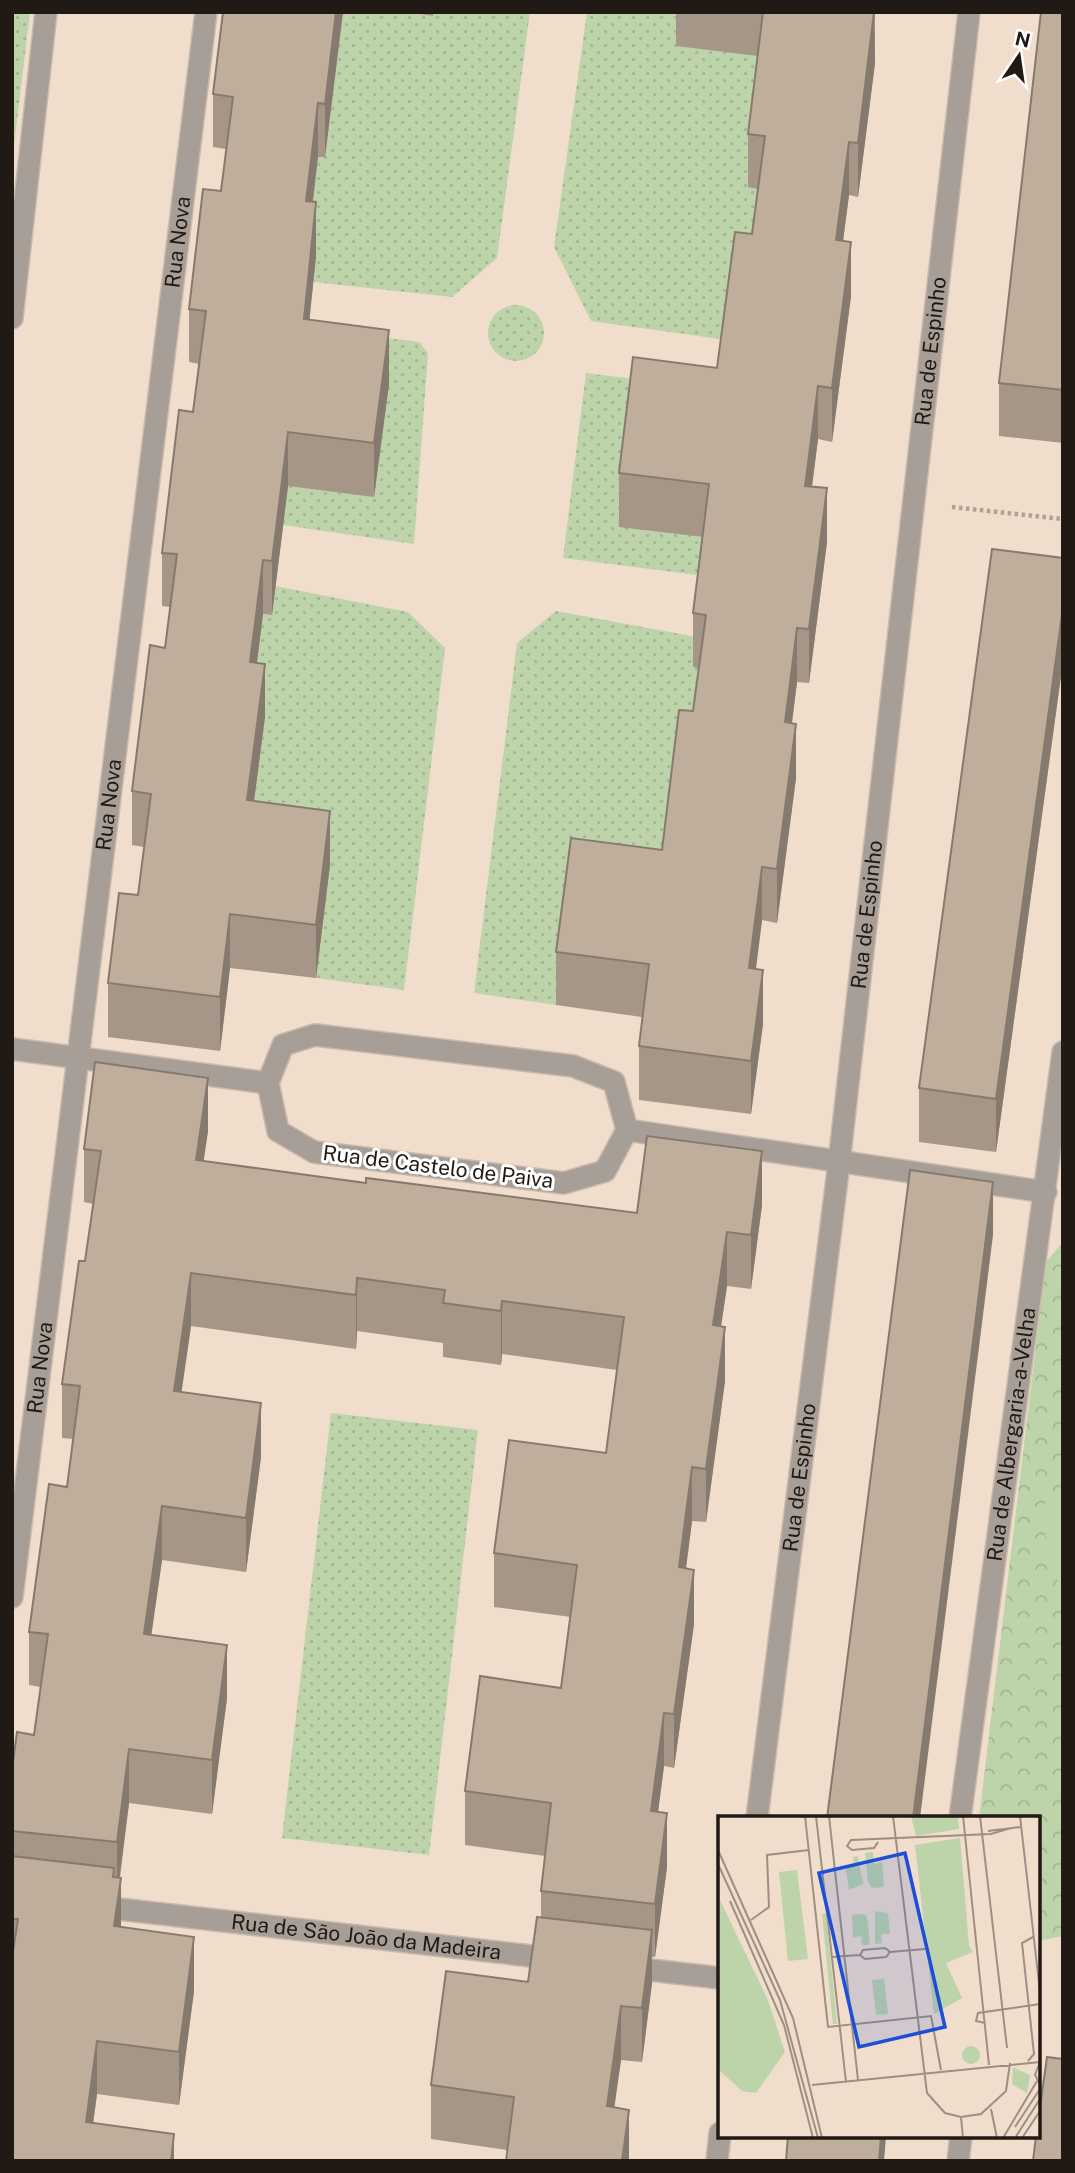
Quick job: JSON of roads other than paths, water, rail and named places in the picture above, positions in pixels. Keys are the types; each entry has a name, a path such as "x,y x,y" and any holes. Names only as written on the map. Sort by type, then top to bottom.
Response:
{"street":[{"path":"12,318 46,12"},
{"name":"Rua Nova","path":"12,1597 206,12"},
{"name":"Rua de Espinho","path":"757,1816 838,1163 969,12"},
{"path":"12,1049 268,1083 283,1045 315,1035 573,1066 614,1082 627,1130 1046,1192"},
{"name":"Rua de Albergaria-a-Velha","path":"960,1816 1063,1052"},
{"name":"Rua de Castelo de Paiva","path":"268,1083 278,1131 314,1152 332,1155 564,1183 605,1171 627,1130"},
{"name":"Rua de São João da Madeira","path":"68,1903 581,1962"},
{"path":"609,1965 718,1978"},
{"path":"717,2161 719,2138"},
{"path":"958,2161 961,2138"}]}
